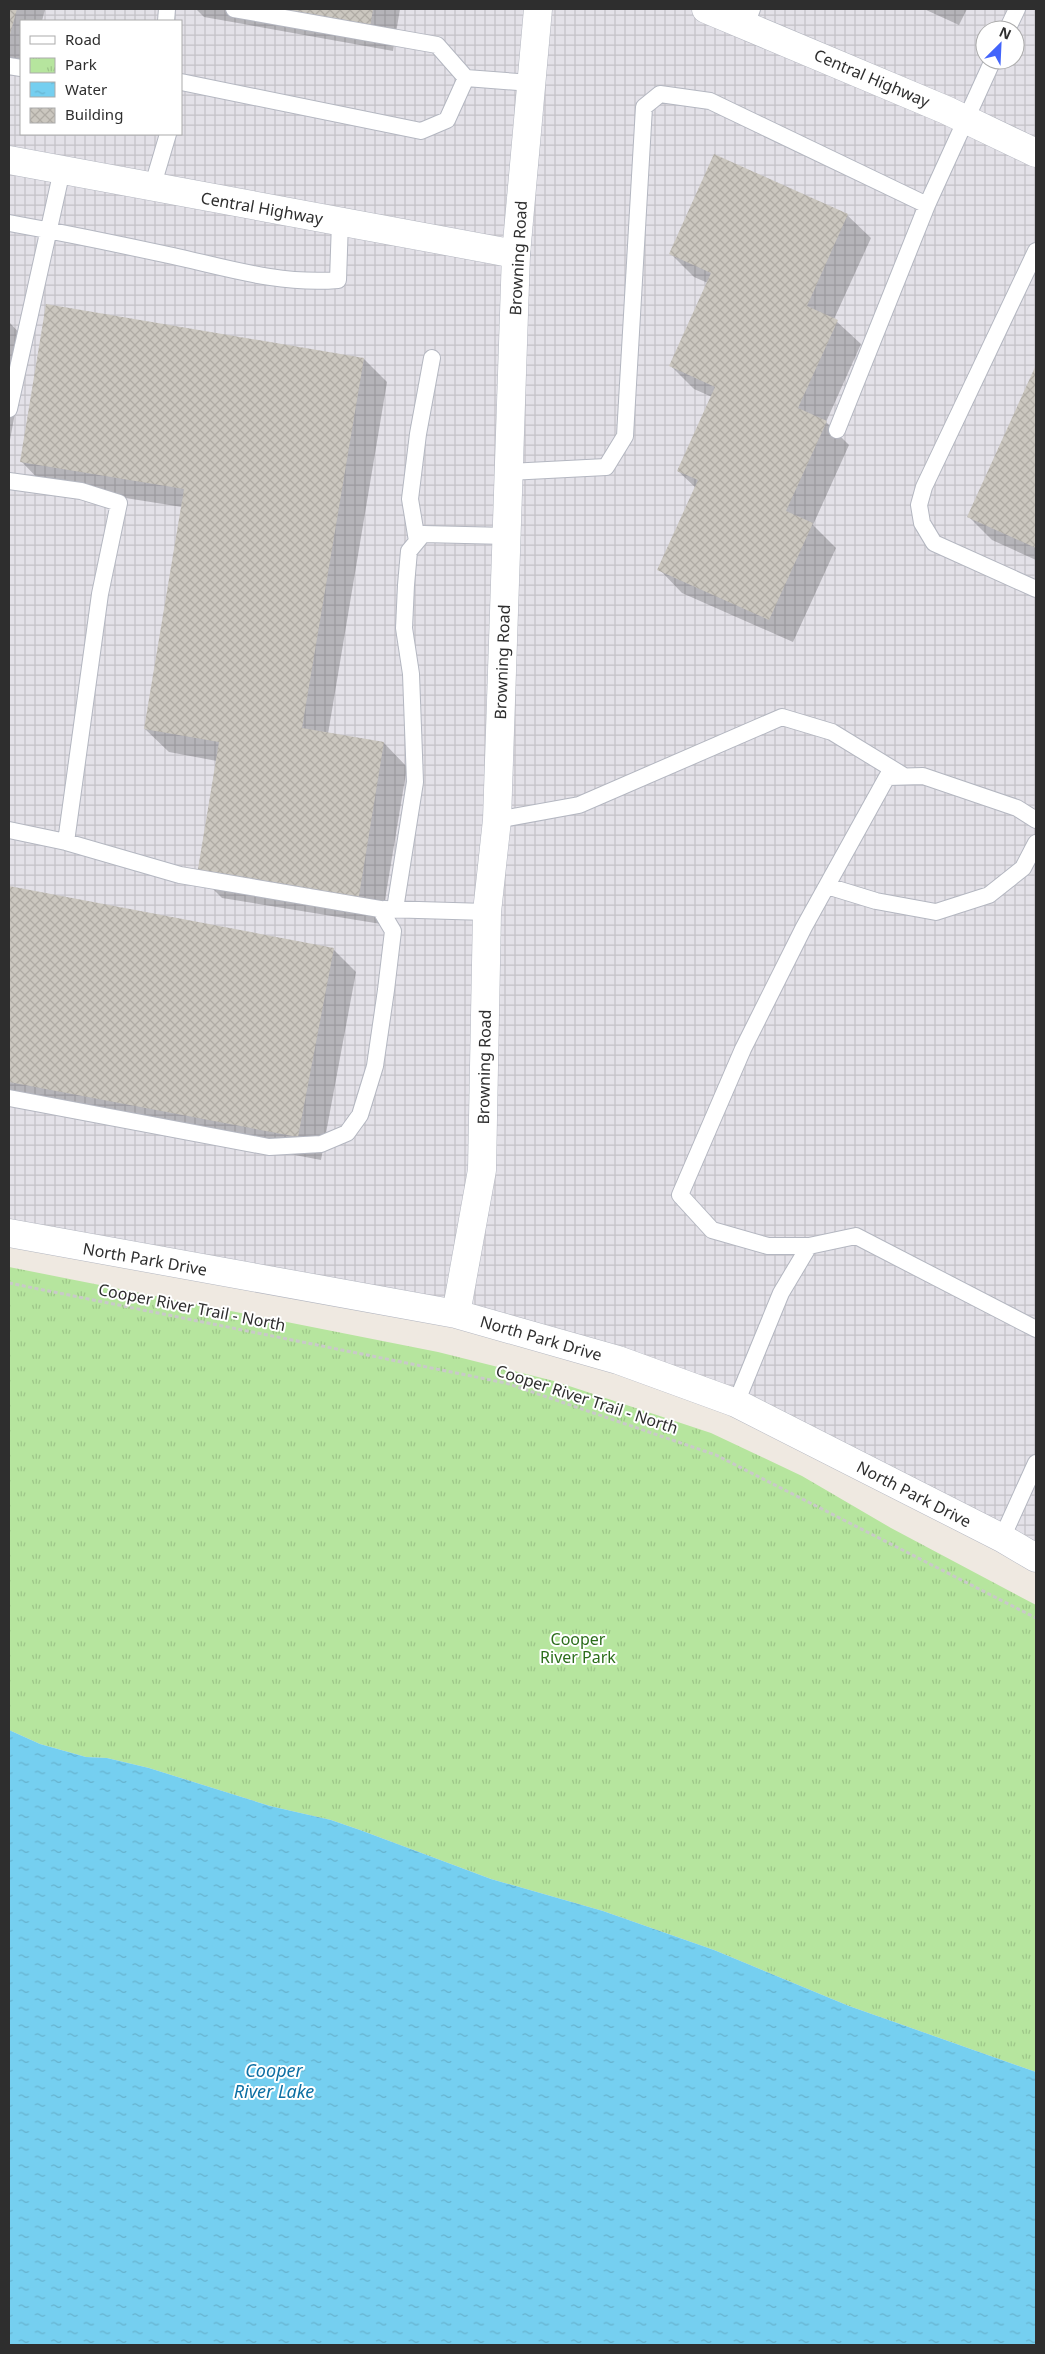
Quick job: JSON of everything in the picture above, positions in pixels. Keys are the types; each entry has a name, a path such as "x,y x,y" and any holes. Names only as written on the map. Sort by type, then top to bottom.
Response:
{"street":[{"name":"Browning Road","path":"456,1314 482,1170 487,912 497,820 516,254 538,9"},
{"name":"Central Highway","path":"706,9 749,17 1036,153"},
{"name":"Central Highway","path":"9,160 516,254"},
{"name":"North Park Drive","path":"9,1233 456,1314 618,1360 736,1403 1002,1538 1036,1558"}],"lane":[{"path":"234,9 437,46 466,78 531,83"},
{"path":"837,430 927,205 988,70"},
{"path":"182,82 421,132 448,120 466,78"},
{"path":"509,472 606,467 625,436 644,107 660,94 710,101 927,205"},
{"path":"152,188 168,135"},
{"path":"9,409 26,341 62,170"},
{"path":"9,223 278,280 322,281 338,280 340,222"},
{"path":"1036,251 924,487 920,505 922,522 934,543 1036,589"},
{"path":"417,541 410,499 432,358"},
{"path":"9,481 81,491 119,503 100,594 66,842"},
{"path":"9,1098 269,1146 322,1144 347,1133 360,1115 375,1066 393,931 388,909 415,782 411,674 404,628 408,551 423,534 507,536"},
{"path":"497,820 579,805 782,717 832,732 904,776"},
{"path":"1034,816 1017,808 922,776 887,777 826,886 743,1049 680,1196 712,1230 768,1246 809,1246 856,1236 1036,1329"},
{"path":"9,830 66,842 180,875 388,909 487,912"},
{"path":"826,886 876,900 936,912 989,895 1023,868 1036,843"},
{"path":"736,1403 781,1293 809,1246"},
{"path":"1002,1538 1036,1463"}],"path":[{"name":"Cooper River Trail - North","path":"9,1283 506,1383 716,1455 1036,1618"}],"shaded area":[{"path":"9,9 1036,9 1036,1558 618,1360 9,1233"}],"green space":[{"name":"Cooper River Park","path":"9,1267 438,1352 554,1381 711,1433 802,1476 891,1528 1036,1605 1036,2072 849,2006 714,1950 603,1911 491,1879 331,1820 270,1806 149,1768 107,1758 86,1757 40,1744 9,1730"}],"water":[{"name":"Cooper River Lake","path":"9,1730 40,1744 86,1757 107,1758 149,1768 270,1806 331,1820 491,1879 603,1911 714,1950 849,2006 1036,2072 1036,2345 9,2345"}],"building":[{"path":"9,9 17,9 9,38"},
{"path":"267,9 373,9 370,28"},
{"path":"714,154 848,214 807,306 838,320 798,408 827,421 786,511 813,523 769,620 657,570 698,480 677,471 715,387 669,366 711,273 669,254"},
{"path":"46,304 364,358 302,728 384,742 358,902 197,875 219,742 144,729 184,489 20,462"},
{"path":"1036,365 1036,548 967,517"},
{"path":"9,886 334,948 298,1137 9,1082"}]}
